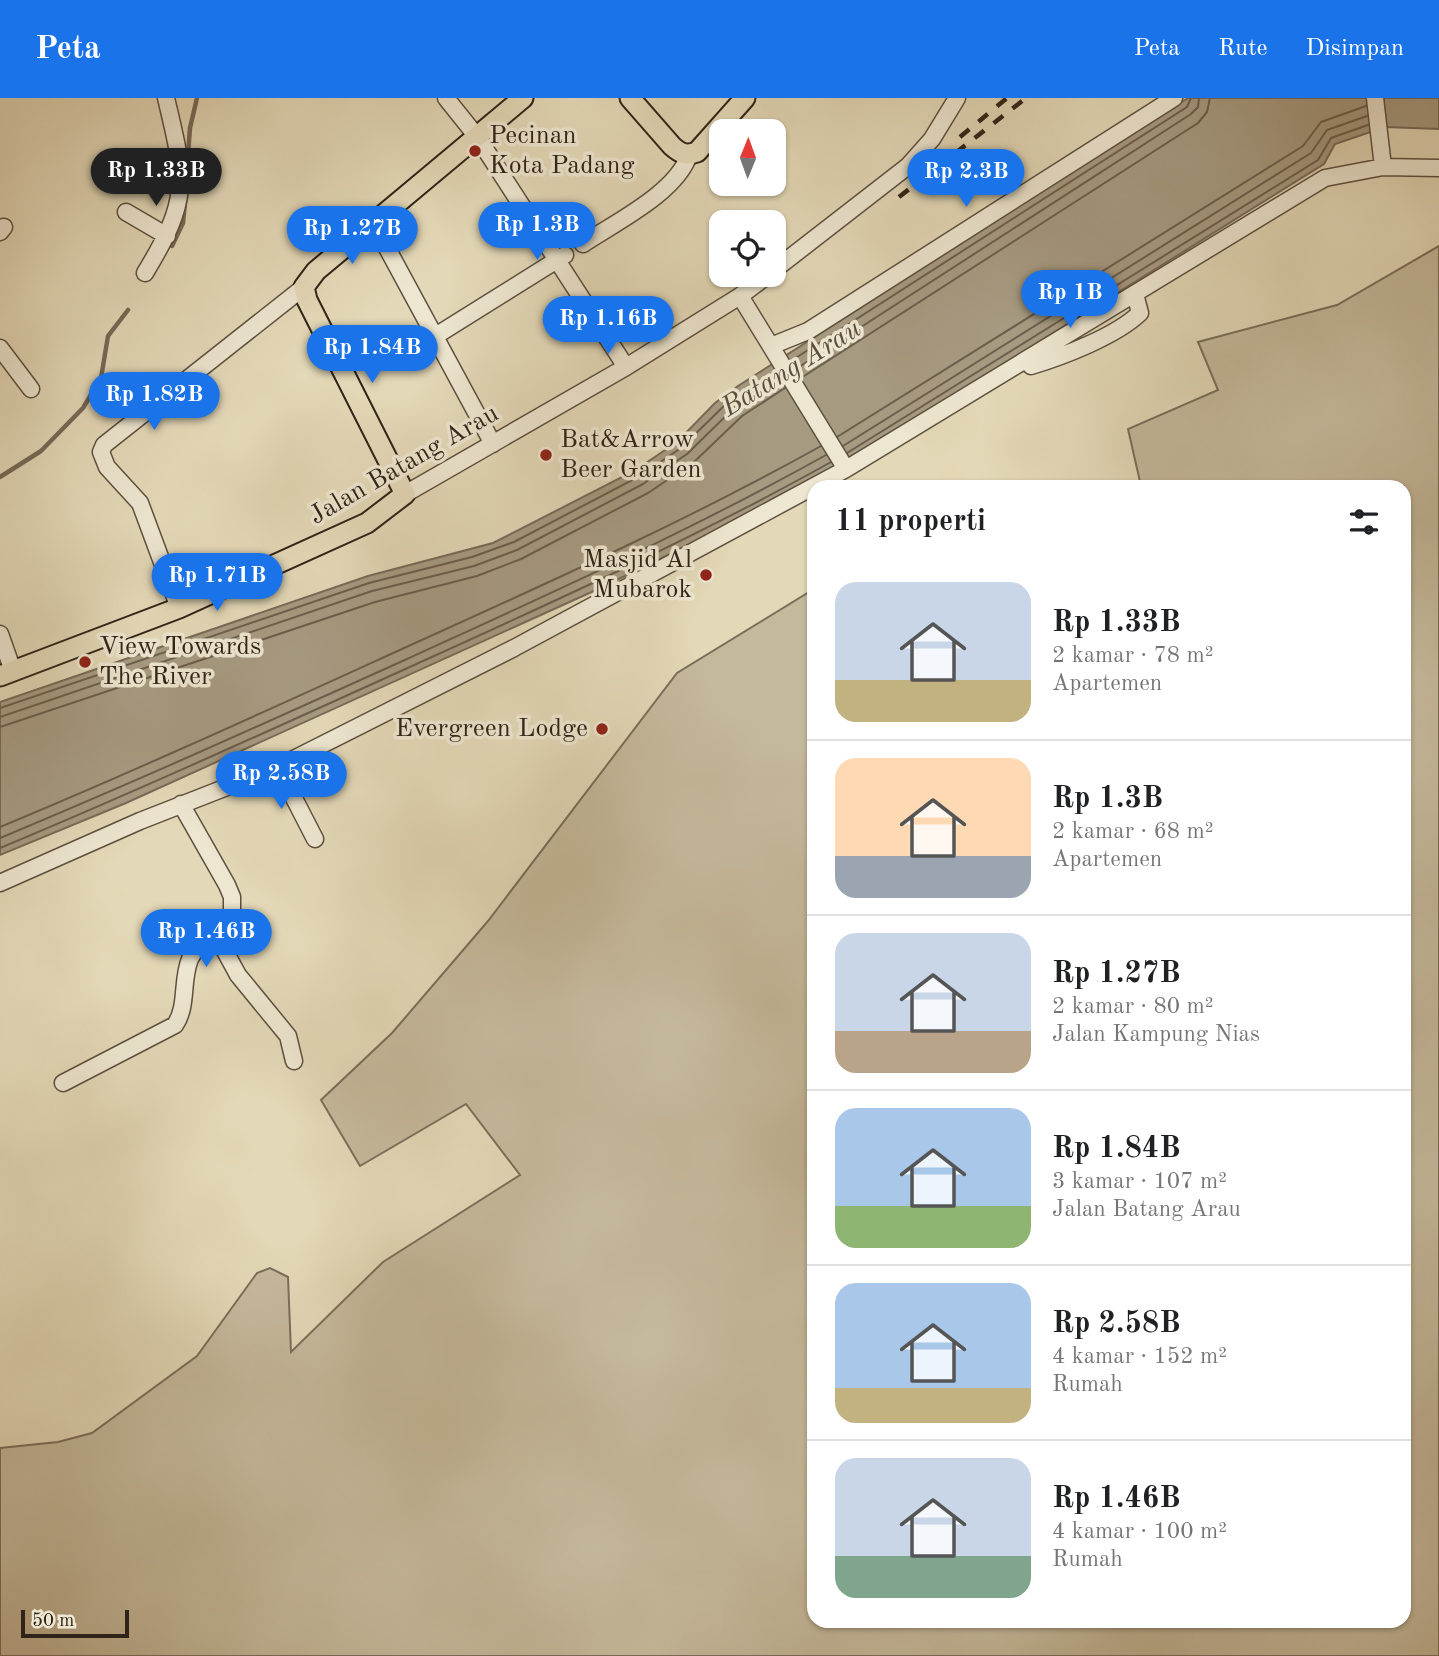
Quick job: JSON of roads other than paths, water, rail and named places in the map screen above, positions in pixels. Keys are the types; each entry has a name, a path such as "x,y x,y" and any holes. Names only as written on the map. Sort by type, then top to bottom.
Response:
{"main road":[{"path":"405,494 307,300 304,287 316,271 523,98"},
{"path":"630,98 672,146 680,153 689,155 697,152 745,98"},
{"name":"Jalan Batang Arau","path":"7,673 179,608 367,523 405,494"}],"street":[{"path":"145,273 167,236 178,206 181,172 166,98"},
{"path":"446,98 478,138 562,258 626,367"},
{"path":"786,261 908,166 932,139 957,98"},
{"path":"773,349 807,331 1174,98"},
{"path":"1375,98 1383,163"},
{"path":"583,244 671,185 685,168 689,155"},
{"path":"824,480 1136,295 1325,178 1383,163 1439,168"},
{"path":"126,212 167,236"},
{"path":"373,222 437,335 493,444"},
{"path":"437,335 562,258"},
{"path":"179,608 139,502 107,467 101,452 104,445 304,287"},
{"name":"Jalan Batang Arau","path":"405,494 626,367 752,287"},
{"path":"740,296 845,467"},
{"path":"0,348 31,389"},
{"path":"0,883 181,804 278,767 514,648 807,490"},
{"path":"0,634 7,673"},
{"path":"278,767 316,839"},
{"path":"63,1083 175,1025 181,1014 189,962 213,929 232,914 232,897 181,804"},
{"path":"213,929 238,975 288,1036 294,1061"}],"water":[{"name":"Batang Arau","path":"1188,98 1439,98 1439,129 1385,127 1335,144 1324,164 851,459 814,480 807,480 807,484 751,515 596,590 126,803 0,855 0,702 368,576 493,543 634,471 677,442 715,403"}],"waterway":[{"path":"187,167 190,128 197,98"},
{"path":"172,246 183,223 186,193"},
{"path":"0,477 41,451 83,408 101,378 108,336 128,310"}],"railway":[{"path":"960,137 1007,98"},
{"path":"899,197 1026,98"}],"place":[{"name":"Pecinan Kota Padang","path":"475,151"},
{"name":"Bat&Arrow Beer Garden","path":"546,455"},
{"name":"Masjid Al Mubarok","path":"706,575"},
{"name":"View Towards The River","path":"85,662"},
{"name":"Evergreen Lodge","path":"602,729"}]}
